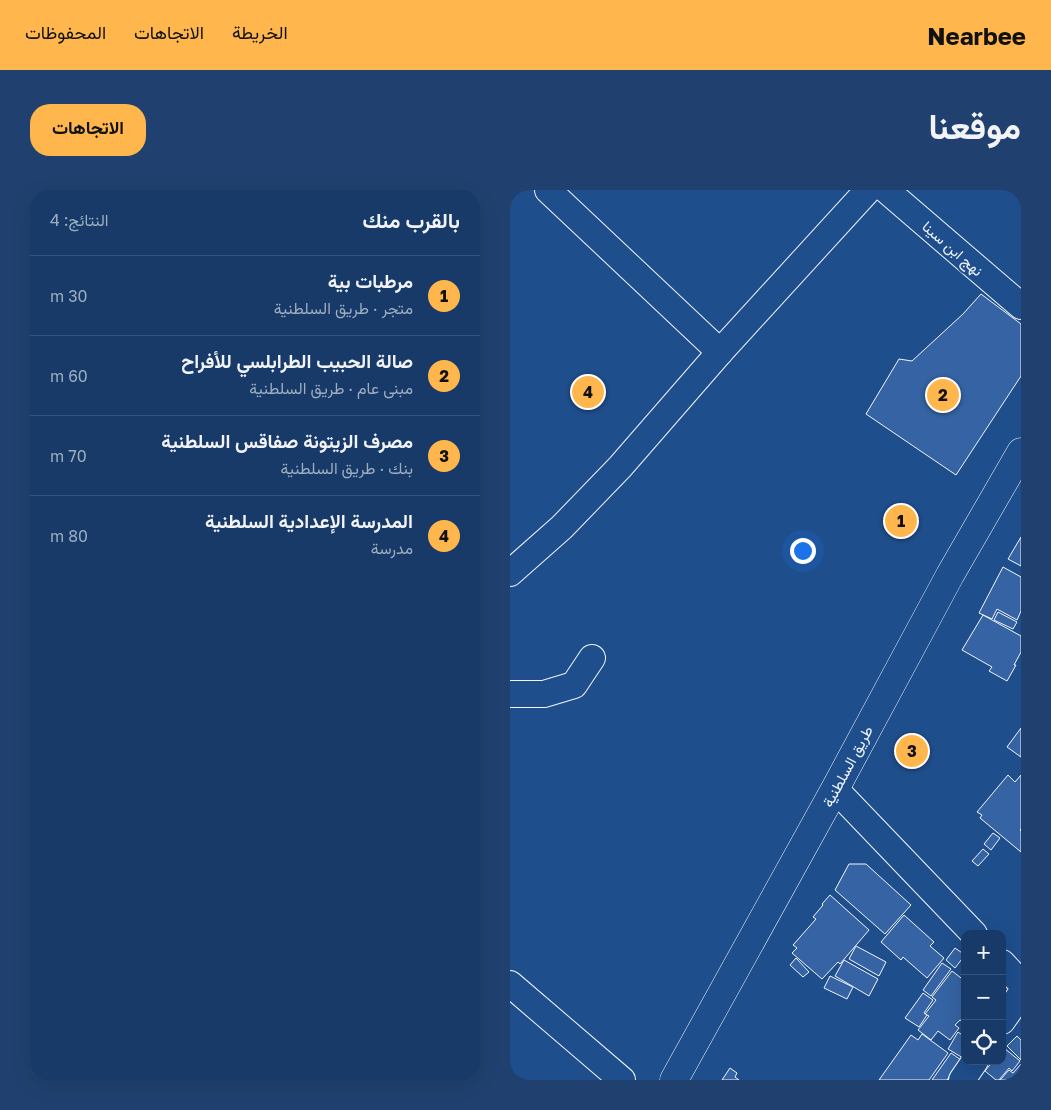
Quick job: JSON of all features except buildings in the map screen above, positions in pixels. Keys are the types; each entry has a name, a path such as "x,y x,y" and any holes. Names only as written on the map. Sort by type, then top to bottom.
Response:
{"main road":[{"name":"طريق السلطنية","path":"674,1080 835,789 950,575 1021,452"}],"street":[{"path":"548,190 720,352"},
{"path":"510,572 562,527 620,467 720,352 868,190"},
{"name":"نهج ابن سينا","path":"886,190 1021,306"},
{"path":"510,694 544,694 574,686 592,658"},
{"path":"835,789 970,930"},
{"path":"1006,967 1021,983"},
{"path":"510,984 622,1080"},
{"path":"1003,1020 1021,994"},
{"path":"962,1080 972,1065"}],"place":[{"name":"المدرسة الإعدادية السلطنية","path":"588,392"},
{"name":"صالة الحبيب الطرابلسي للأفراح","path":"943,395"},
{"name":"مرطبات بية","path":"901,521"},
{"name":"مصرف الزيتونة صفاقس السلطنية","path":"912,751"}]}
